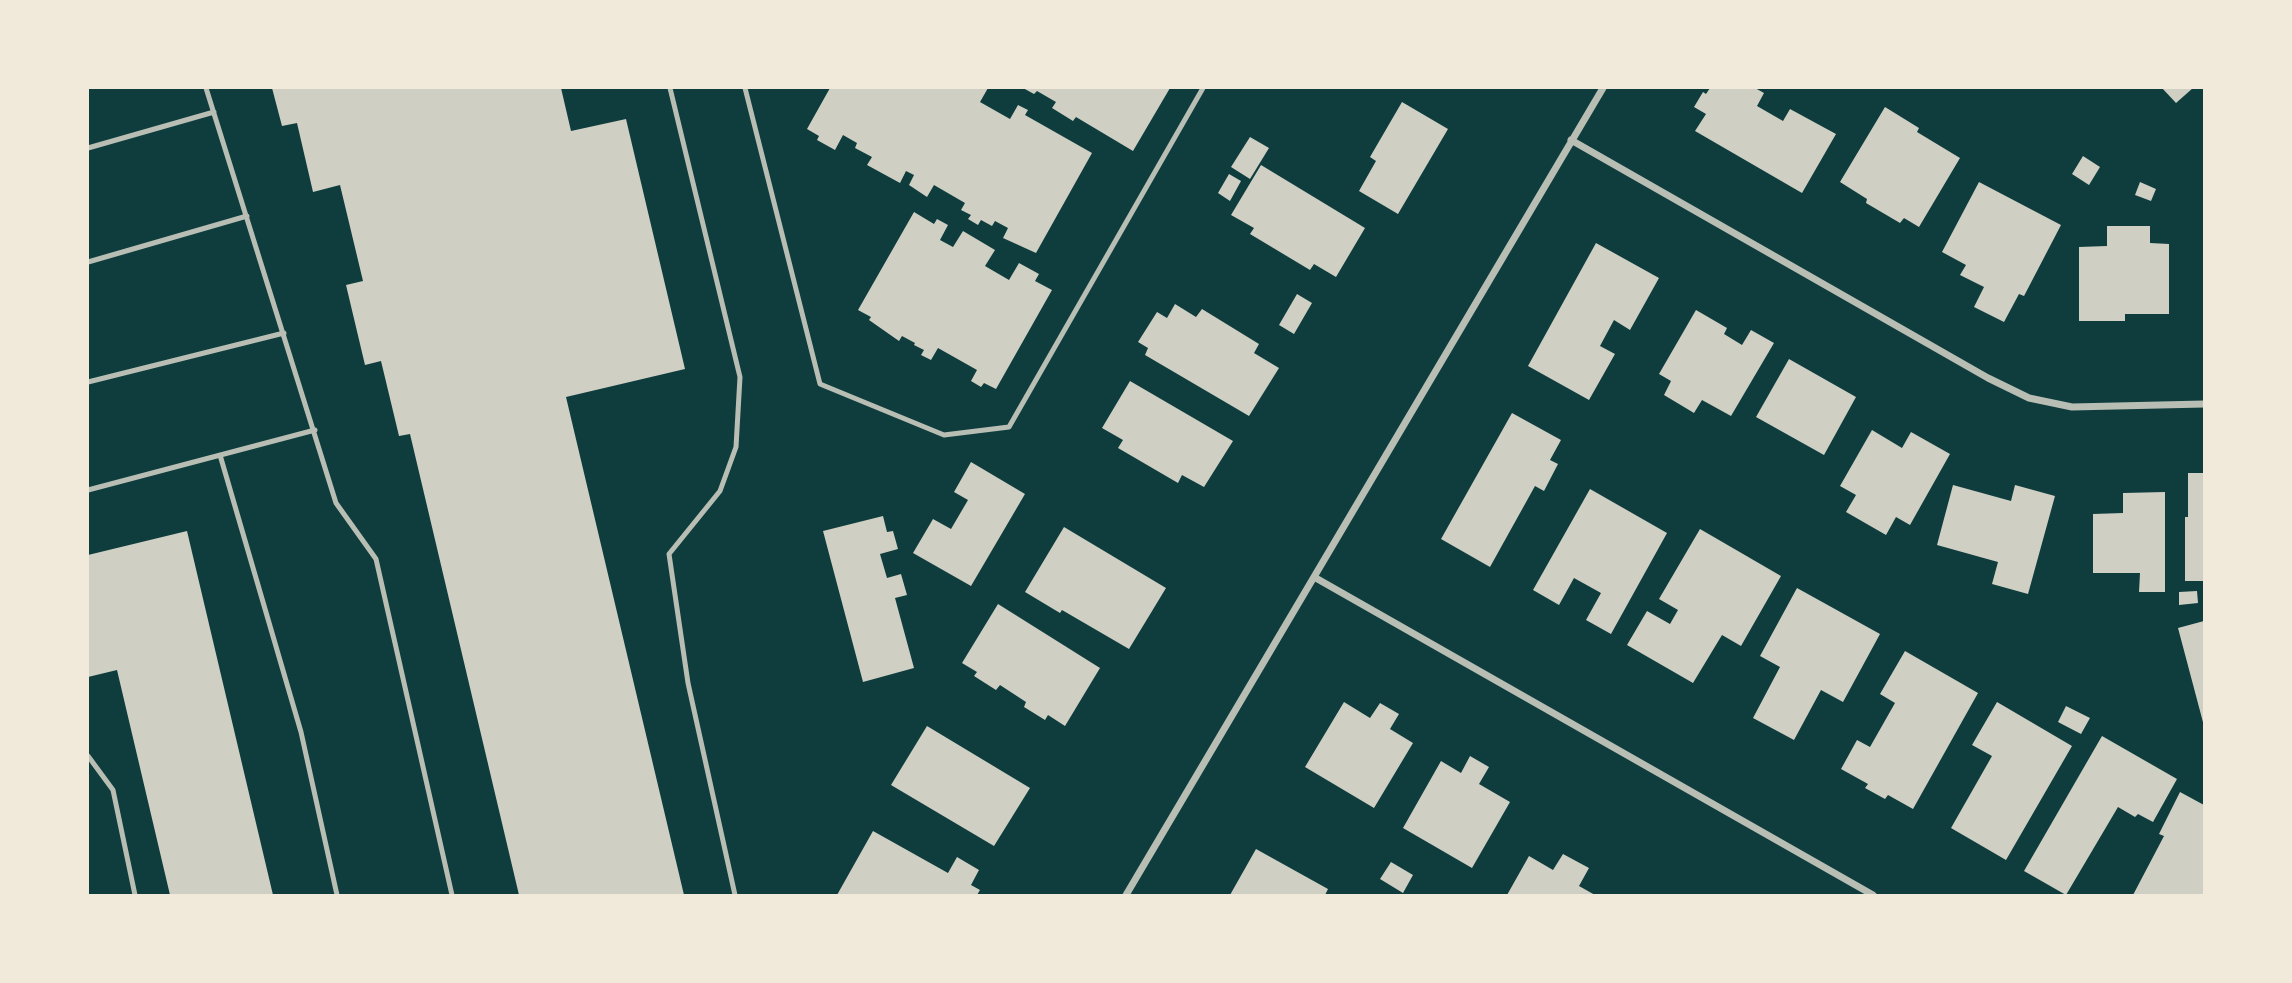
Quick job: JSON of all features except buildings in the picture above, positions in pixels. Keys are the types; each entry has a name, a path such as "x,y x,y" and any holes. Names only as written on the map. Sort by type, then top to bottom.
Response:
{"street":[{"path":"1126,895 1603,88"},
{"path":"1571,140 1988,378 2029,398 2072,407 2204,404"},
{"path":"1314,577 1873,895"}],"lane":[{"path":"206,88 336,503 376,559 452,895"},
{"path":"670,88 740,377 736,447 720,491 669,554 688,683 735,895"},
{"path":"745,88 820,384 944,435 1009,427 1203,88"},
{"path":"88,148 214,112"},
{"path":"88,262 247,216"},
{"path":"88,382 284,333"},
{"path":"88,490 315,430"},
{"path":"220,455 301,732 337,895"},
{"path":"88,757 113,790 135,895"}]}
